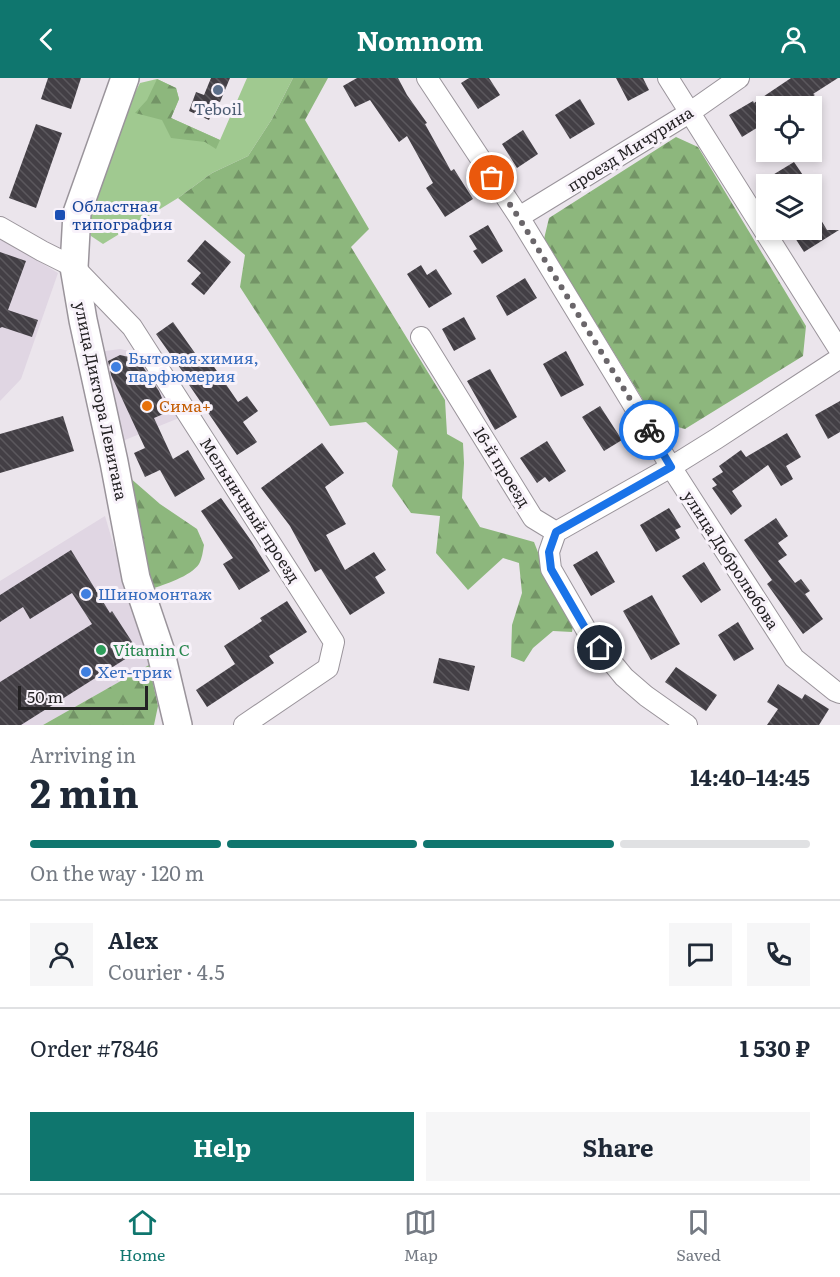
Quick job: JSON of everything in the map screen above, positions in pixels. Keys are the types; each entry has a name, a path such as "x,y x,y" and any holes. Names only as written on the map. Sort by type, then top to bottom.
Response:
{"street":[{"name":"улица Диктора Левитана","path":"125,78 77,213 74,267 136,578 160,650 178,725"},
{"name":"улица Добролюбова","path":"427,78 519,218 671,467 794,658 835,692 840,693"},
{"path":"668,78 840,351"},
{"name":"проезд Мичурина","path":"519,218 689,113 739,78"},
{"name":"Мельничный проезд","path":"0,227 74,267 132,327 334,642 328,668 244,725"},
{"name":"16-й проезд","path":"421,337 533,518 556,532"},
{"path":"687,725 624,677 588,633 551,569 549,552 556,532 716,440 840,358"}],"shaded area":[{"path":"0,238 58,273 21,379 0,401"},
{"path":"120,349 144,354 179,418 120,442 98,352"},
{"path":"105,516 149,665 43,725 0,725 0,581"}],"green space":[{"path":"247,78 293,78 272,119 248,156 212,173 178,198 103,244 91,236 88,214 115,132 140,83 157,79 176,88 179,99 171,118 220,140"},
{"path":"293,78 328,78 305,120 369,229 351,247 445,400 447,434 463,443 462,498 480,527 534,542 553,591 574,622 572,632 553,631 533,648 524,662 511,657 512,625 522,593 519,563 503,558 468,590 436,553 440,516 411,513 392,486 398,451 366,422 330,426 240,287 245,255 178,198 212,173 248,156 272,119"},
{"path":"157,79 176,88 179,99 171,118 220,140 216,149 205,142 171,138 162,120 135,113 147,100"},
{"path":"676,137 698,147 806,326 803,356 685,429 656,421 544,239 549,218"},
{"path":"121,470 160,504 197,529 204,545 202,557 195,568 177,580 151,589"},
{"path":"149,665 158,706 154,725 43,725"}],"building":[{"path":"48,78 81,78 71,109 41,99"},
{"path":"211,78 230,78 209,120 189,111 196,92 204,95"},
{"path":"357,78 398,78 427,123 425,124 451,171 454,169 473,199 445,217 426,188 433,183 407,136 399,142 370,100 355,107 343,86"},
{"path":"469,78 489,78 500,95 478,109 461,83"},
{"path":"616,78 643,78 649,90 628,101"},
{"path":"791,78 838,78 813,94 813,96 764,96"},
{"path":"580,99 595,124 570,139 555,115"},
{"path":"753,101 756,102 756,128 742,137 729,115"},
{"path":"36,124 62,133 36,208 9,198"},
{"path":"523,130 538,154 517,168 502,144"},
{"path":"794,162 802,174 774,174"},
{"path":"822,222 827,230 839,230 804,252 796,240 822,240"},
{"path":"488,225 503,251 482,264 473,251 477,249 469,236"},
{"path":"205,240 231,262 204,295 191,284 201,273 187,261"},
{"path":"0,252 26,261 8,310 38,320 32,337 0,328"},
{"path":"421,265 427,275 436,269 452,294 429,308 407,274"},
{"path":"525,278 537,298 507,316 496,296"},
{"path":"464,317 476,339 454,351 442,329"},
{"path":"173,322 202,363 208,358 238,402 247,396 258,411 243,422 257,442 237,455 156,334"},
{"path":"566,351 584,385 561,397 543,364"},
{"path":"120,355 138,359 159,391 168,412 154,418 173,459 188,450 205,479 175,497 160,470 145,477 134,453 145,448 111,375 108,361"},
{"path":"490,369 517,417 495,430 467,381"},
{"path":"840,401 840,432 828,439 815,415"},
{"path":"600,406 622,440 604,451 582,417"},
{"path":"63,416 74,451 0,473 0,434"},
{"path":"787,433 801,457 786,466 793,479 781,486 768,465 732,491 742,506 731,515 712,488 717,485 712,479 723,472 719,466 741,450 746,457"},
{"path":"547,441 566,471 549,482 545,477 537,483 520,458"},
{"path":"322,443 344,473 325,487 346,524 326,535 345,570 374,552 386,570 375,577 385,593 350,615 321,569 315,572 290,526 261,488"},
{"path":"221,498 270,571 239,590 223,564 233,558 201,511"},
{"path":"669,508 681,527 675,530 680,538 656,552 640,525"},
{"path":"776,518 788,536 778,543 787,555 778,561 795,583 801,579 810,591 805,594 823,619 803,634 767,584 772,580 744,540"},
{"path":"71,550 110,613 112,611 138,651 21,725 0,725 0,682 92,624 72,593 30,619 23,607 0,622 0,595"},
{"path":"597,551 615,582 591,596 573,565"},
{"path":"704,562 721,590 701,603 682,576"},
{"path":"652,595 680,644 651,660 623,611"},
{"path":"287,601 307,632 269,656 274,663 207,707 196,690 235,664 224,646 262,621 260,618"},
{"path":"738,622 754,649 734,661 718,635"},
{"path":"439,658 475,666 469,691 433,683"},
{"path":"676,667 717,695 706,711 665,682"},
{"path":"778,684 802,699 805,694 829,709 819,725 767,725 778,709 767,702"}],"way so far":[{"path":"492,178 649,430"}],"place":[{"name":"Teboil","path":"218,90"},
{"name":"Областная типография","path":"60,215"},
{"name":"Бытовая химия, парфюмерия","path":"116,367"},
{"name":"Сима+","path":"147,406"},
{"name":"Шиномонтаж","path":"86,594"},
{"name":"Vitamin C","path":"101,650"},
{"name":"Хет-трик","path":"86,672"}],"route":[{"path":"600,648 588,633 551,569 549,552 556,532 671,467 649,430"}]}
